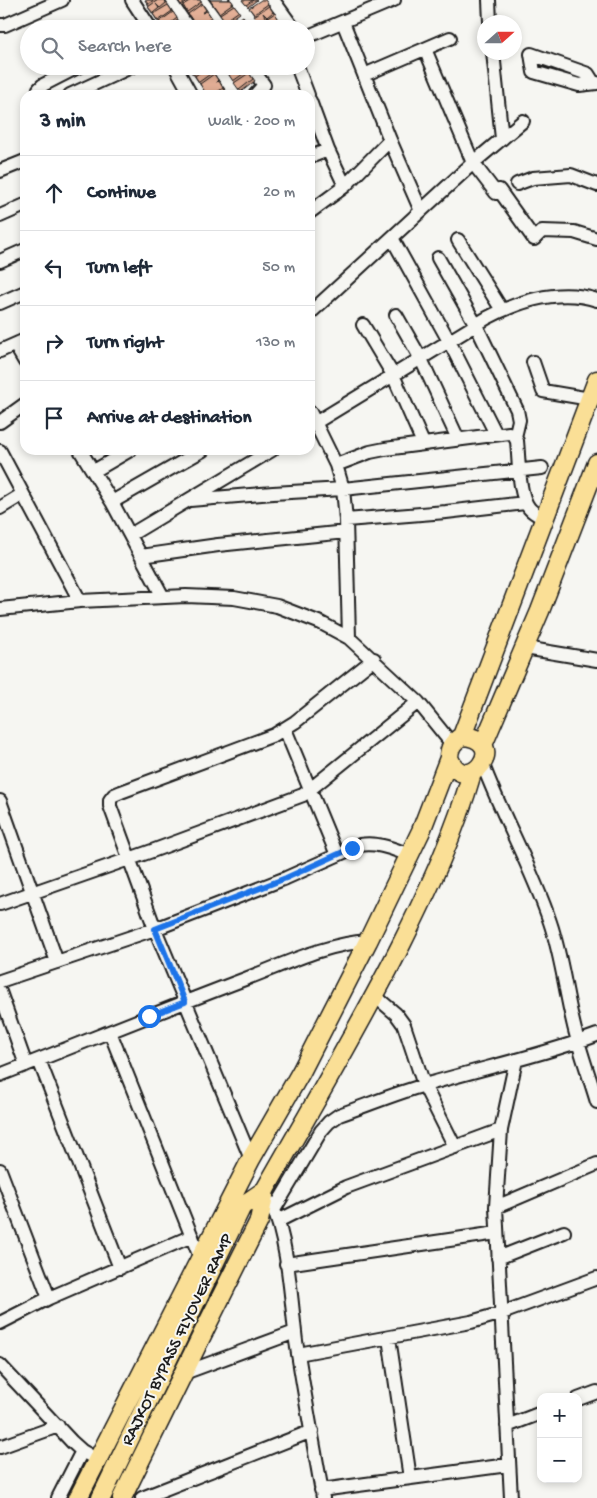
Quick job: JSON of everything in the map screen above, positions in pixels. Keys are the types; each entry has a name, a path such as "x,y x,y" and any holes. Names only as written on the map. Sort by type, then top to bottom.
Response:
{"highway":[{"path":"78,1498 251,1159 300,1072 368,942 410,855 545,519 597,380"},
{"path":"483,745 525,648 595,473"},
{"path":"122,1498 259,1221 265,1190 375,996 438,869 477,769 486,758 486,751 483,745 478,739 471,736 455,746 452,765 464,773 477,769"},
{"name":"RAJKOT BYPASS FLYOVER RAMP","path":"101,1498 242,1206 265,1190"}],"street":[{"path":"0,25 6,25 60,0"},
{"path":"132,0 145,20"},
{"path":"169,0 183,20"},
{"path":"201,0 217,20"},
{"path":"236,0 250,20"},
{"path":"235,20 262,0"},
{"path":"274,0 288,20"},
{"path":"315,33 343,22 379,3 394,0"},
{"path":"489,0 490,15"},
{"path":"343,22 390,140 421,211"},
{"path":"364,75 450,38"},
{"path":"425,49 473,163 534,238 542,231 574,232 597,240"},
{"path":"494,60 502,139"},
{"path":"39,90 43,85 62,75"},
{"path":"81,90 113,75"},
{"path":"179,75 184,90"},
{"path":"223,75 233,90"},
{"path":"256,75 264,86 260,90"},
{"path":"300,75 306,90"},
{"path":"315,115 344,186"},
{"path":"315,308 473,163 523,121"},
{"path":"315,208 344,186 390,140"},
{"path":"315,155 328,150"},
{"path":"0,171 20,163"},
{"path":"517,184 532,178 570,176 597,186"},
{"path":"0,216 20,207"},
{"path":"392,238 449,341 496,434"},
{"path":"458,240 502,310"},
{"path":"0,261 20,252"},
{"path":"438,258 476,325 517,410 519,420 515,437 525,503 530,510 545,519"},
{"path":"0,303 20,294"},
{"path":"315,418 421,359 502,310 526,301 558,294 597,300"},
{"path":"396,315 421,359 458,439"},
{"path":"363,325 393,375 423,443"},
{"path":"0,351 20,343"},
{"path":"533,362 543,391 590,398"},
{"path":"0,422 20,408"},
{"path":"315,426 336,465 343,489 346,526 349,638"},
{"path":"336,465 370,452 423,443 509,433 515,437"},
{"path":"0,451 80,601"},
{"path":"83,455 112,502 163,597"},
{"path":"94,471 121,455"},
{"path":"112,502 194,455"},
{"path":"130,535 264,455"},
{"path":"190,500 343,489 542,468"},
{"path":"0,508 24,494"},
{"path":"141,556 446,512 525,503"},
{"path":"0,609 80,601 209,596 257,601 277,606 299,614 349,638 374,659 418,702 455,746"},
{"path":"525,648 597,660"},
{"path":"251,1159 155,929 128,859 110,806 110,800 114,795 258,742 285,729 374,659"},
{"path":"0,904 294,800 310,791 418,702"},
{"path":"285,729 337,854"},
{"path":"477,769 492,788 542,898 557,943 578,1042 597,1102"},
{"path":"0,801 3,820 34,892 57,962"},
{"path":"0,981 155,929 286,878 360,845 372,843 410,855"},
{"path":"0,1075 185,1002 335,946 368,942"},
{"path":"0,992 26,1065"},
{"path":"375,996 396,1014 404,1025 424,1085 455,1147"},
{"path":"110,1032 200,1257"},
{"path":"276,1216 322,1131 329,1122 339,1115 424,1085 578,1042 597,1034"},
{"path":"39,1060 120,1268"},
{"path":"510,1498 496,1207 501,1130 516,1060"},
{"path":"276,1216 346,1187 501,1130"},
{"path":"496,1207 597,1164"},
{"path":"0,1170 49,1298"},
{"path":"265,1190 276,1216 286,1264 298,1354 322,1494 410,1478 508,1465"},
{"path":"498,1258 564,1232"},
{"path":"286,1264 497,1233"},
{"path":"0,1323 49,1298 192,1236"},
{"path":"298,1354 444,1328 502,1313 597,1278"},
{"path":"184,1373 295,1332"},
{"path":"389,1338 410,1478"},
{"path":"0,1364 82,1452 98,1460"},
{"path":"582,1398 597,1392"},
{"path":"507,1426 537,1415"},
{"path":"0,1447 58,1426"},
{"path":"142,1498 312,1431"},
{"path":"58,1498 82,1452"}],"building":[{"path":"145,0 154,0 148,4"},
{"path":"158,0 165,0 166,3 160,8 156,4 159,8 153,13 148,7"},
{"path":"178,0 188,0 181,5"},
{"path":"191,0 200,0 201,2 187,12 183,5"},
{"path":"210,0 231,0 233,3 219,13"},
{"path":"242,0 253,0 246,5"},
{"path":"261,0 265,0 268,4 254,14 249,8"},
{"path":"202,4 206,10 202,13 207,11 211,17 207,20 192,20 188,14"},
{"path":"168,5 172,11 159,20 153,14"},
{"path":"234,5 239,11 226,20 220,14"},
{"path":"269,6 273,12 267,17 263,13 265,17 261,20 257,20 254,16"},
{"path":"173,12 177,18 174,20 162,20"},
{"path":"275,13 279,20 264,20"},
{"path":"243,16 246,20 237,20"},
{"path":"196,75 209,75 199,82 195,76"},
{"path":"215,75 218,80 216,82 219,81 223,88 220,90 204,90 200,84"},
{"path":"229,75 241,75 233,81"},
{"path":"246,75 250,75 253,79 239,90 234,83"}],"route":[{"path":"149,1016 185,1002 155,929 286,878 352,848"}]}
